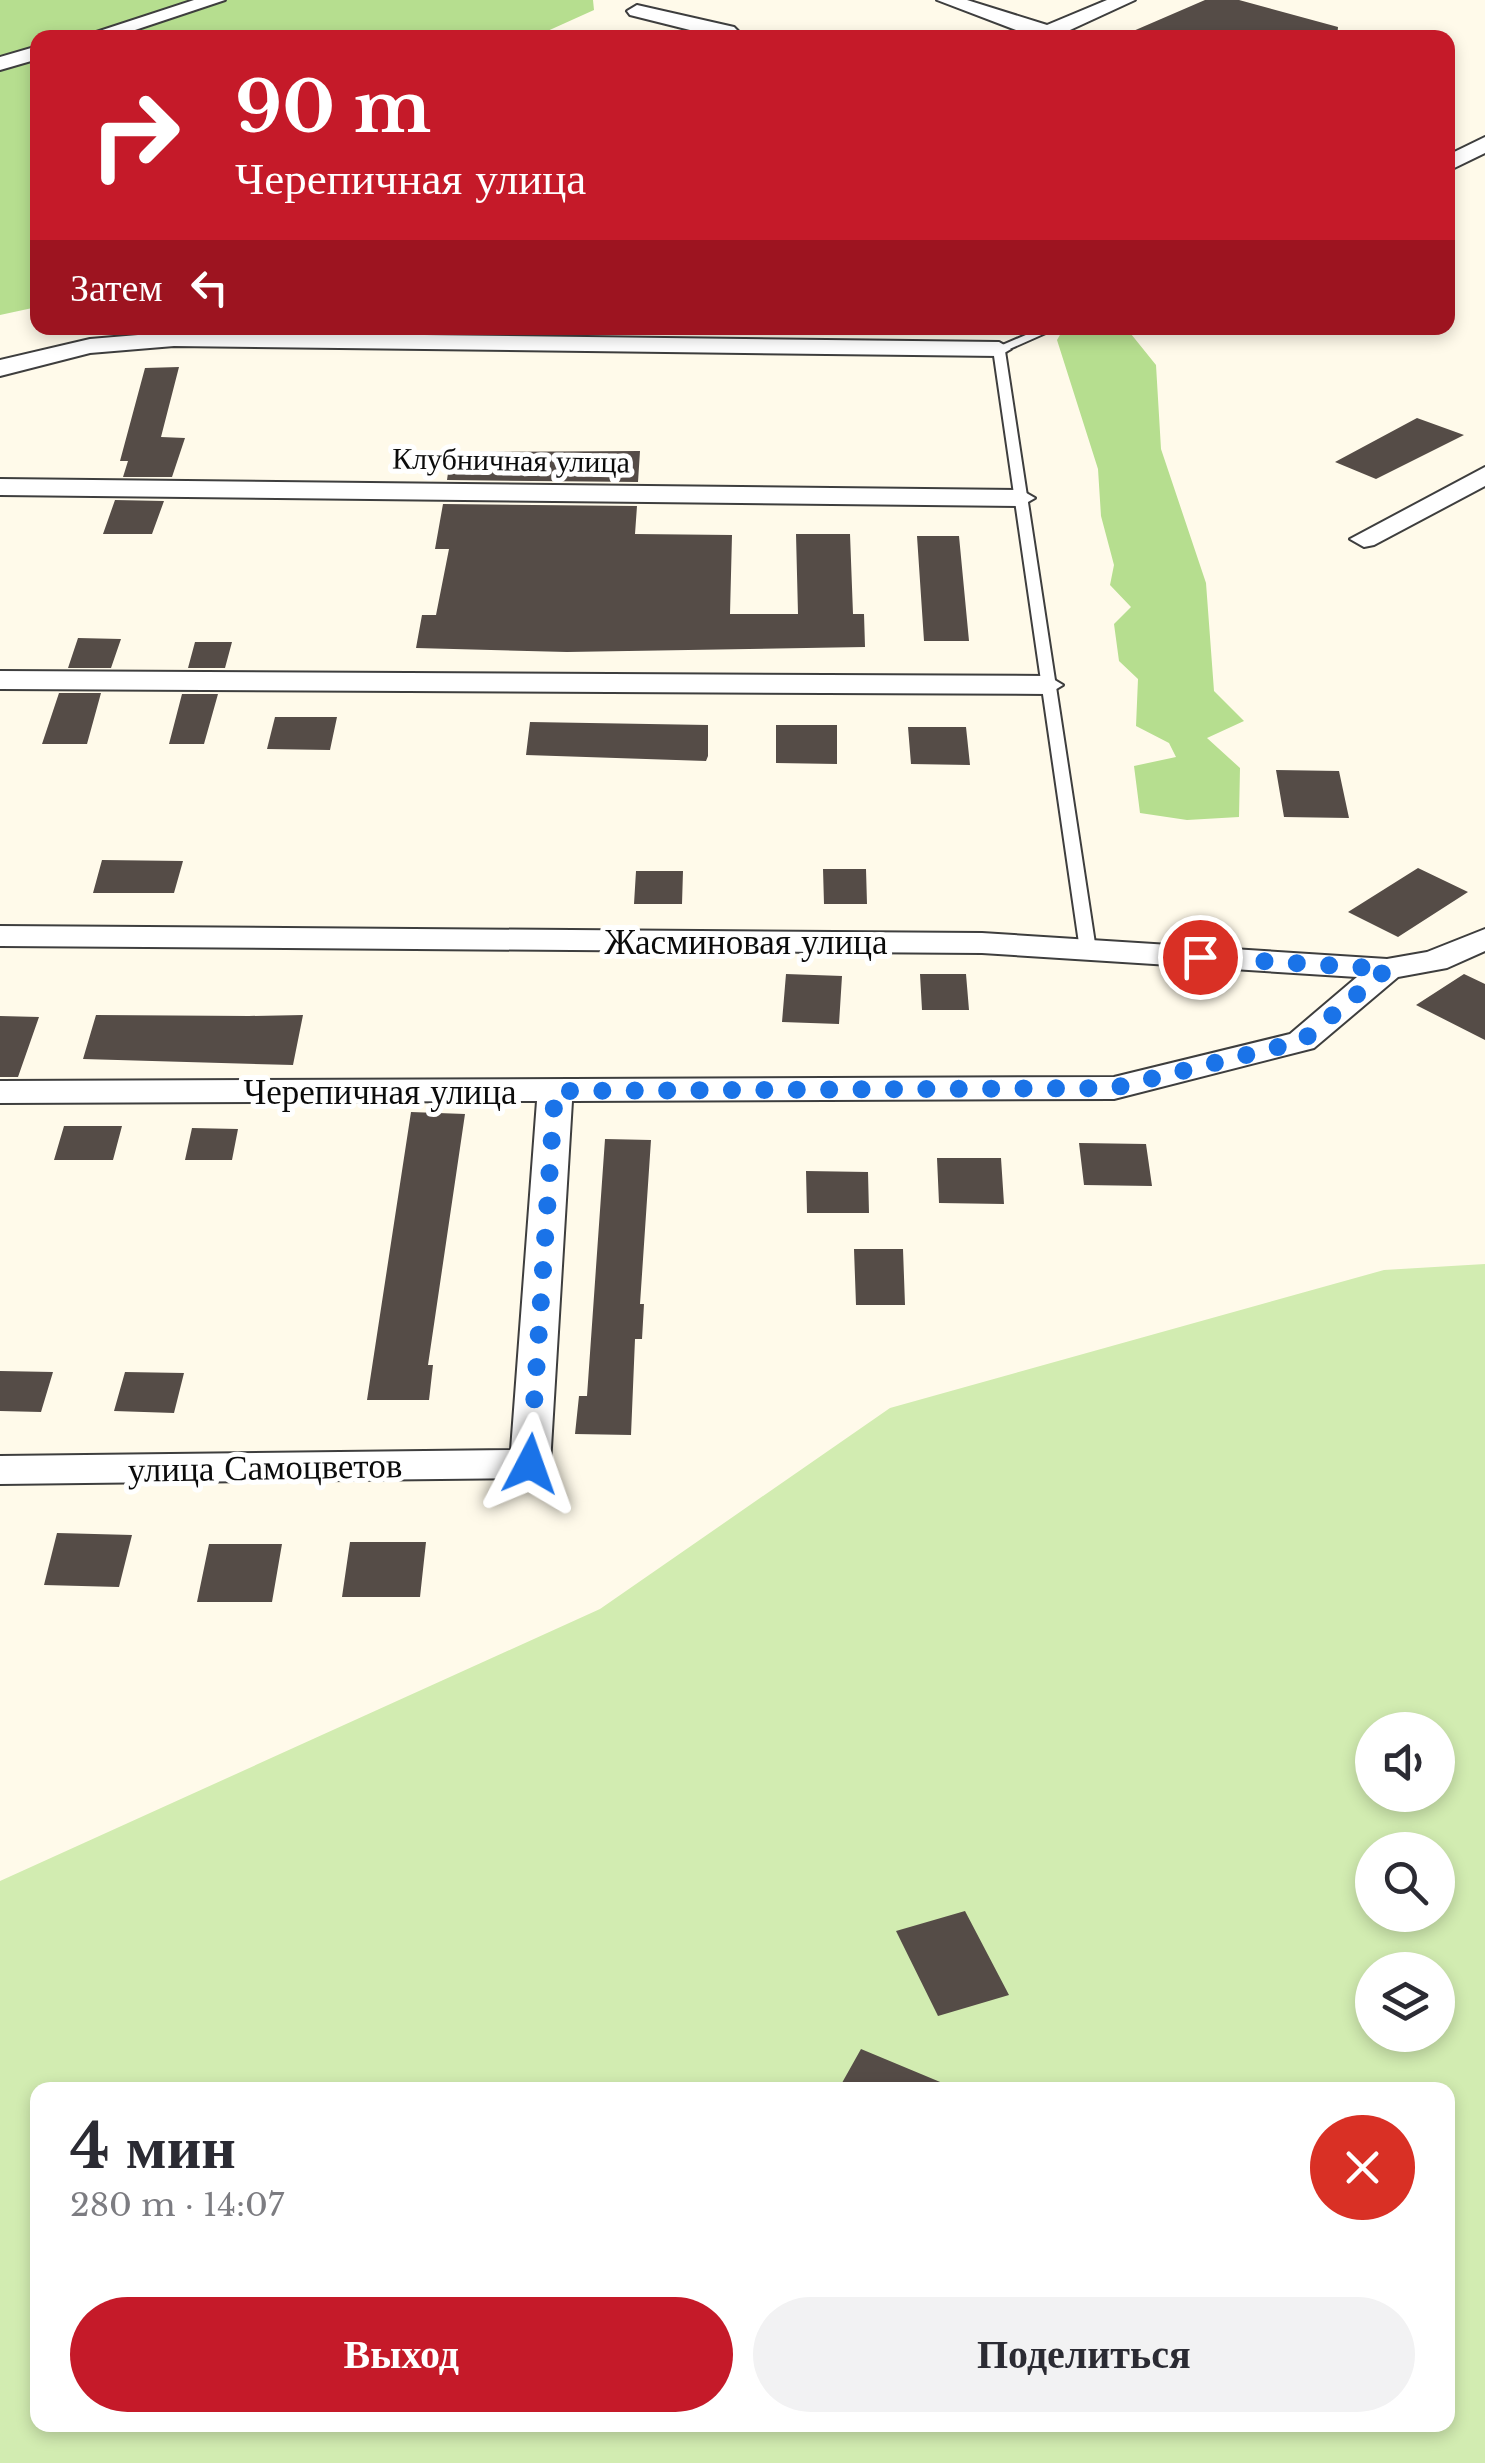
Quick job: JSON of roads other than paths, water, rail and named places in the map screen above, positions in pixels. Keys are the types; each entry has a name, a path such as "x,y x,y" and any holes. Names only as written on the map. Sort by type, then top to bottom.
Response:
{"street":[{"path":"115,30 215,0"},
{"path":"947,0 1030,30"},
{"path":"1051,30 1125,0"},
{"path":"637,11 722,30"},
{"path":"0,64 30,55"},
{"path":"1455,156 1485,144"},
{"path":"0,368 90,346 174,339 998,348"},
{"path":"1364,539 1485,474"},
{"name":"Клубничная улица","path":"0,487 1021,498"},
{"path":"0,680 1048,684"},
{"name":"Жасминовая улица","path":"0,936 944,943 1387,969 1435,961 1485,940"},
{"name":"Черепичная улица","path":"0,1092 1114,1088 1302,1041 1387,969"},
{"name":"улица Самоцветов","path":"0,1470 530,1464 555,1091"}],"lane":[{"path":"1032,335 998,348 1088,950"}]}
